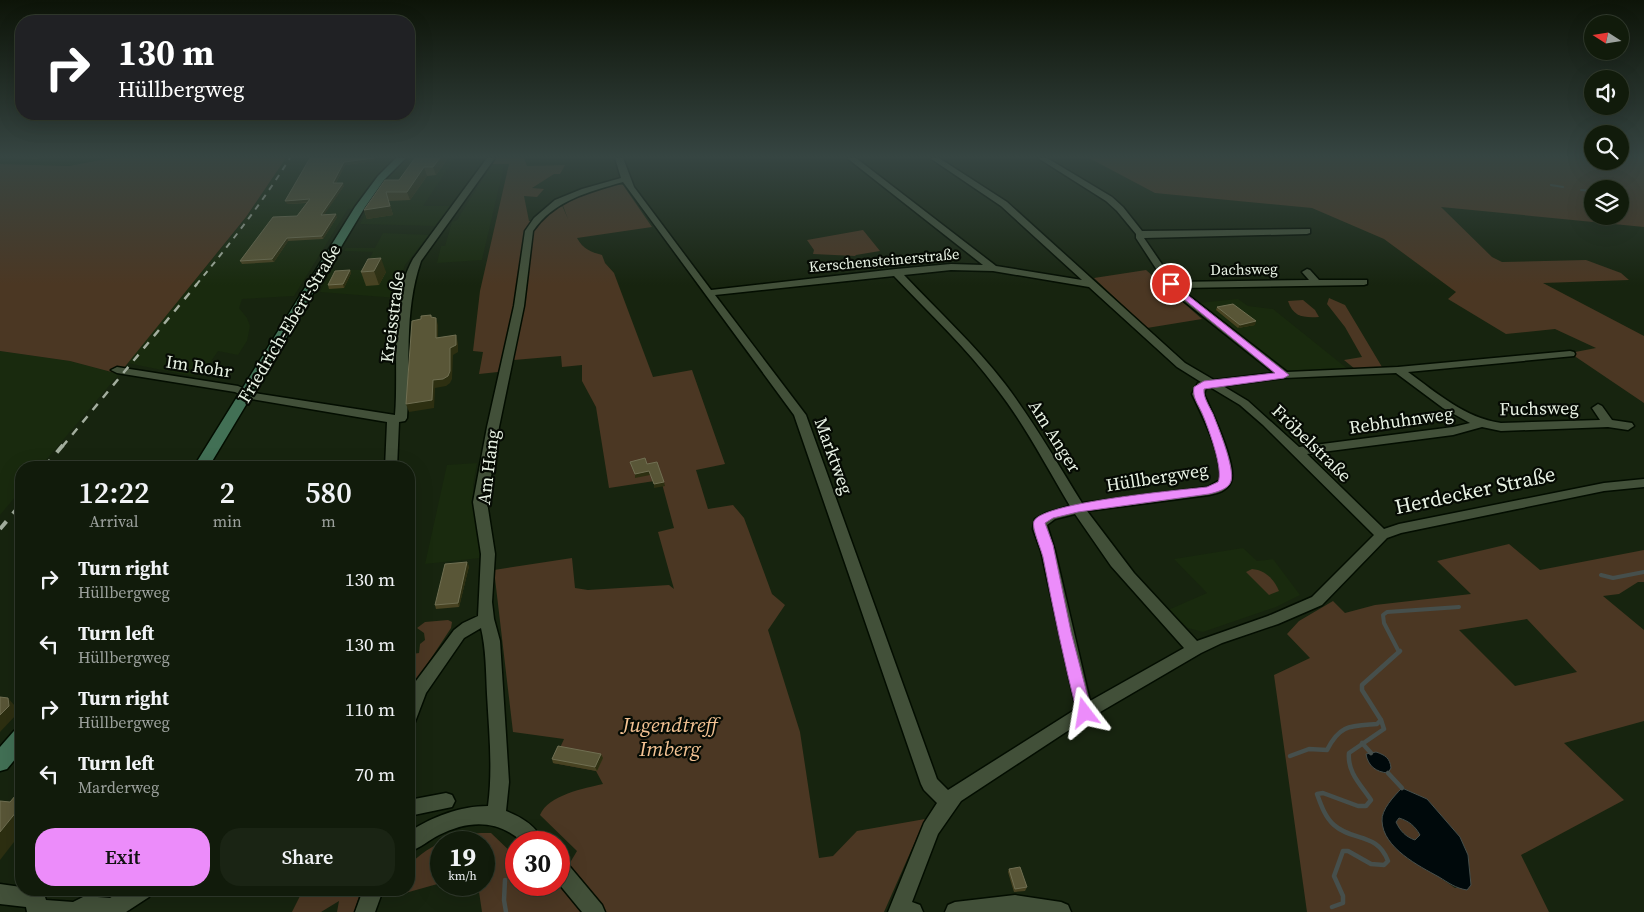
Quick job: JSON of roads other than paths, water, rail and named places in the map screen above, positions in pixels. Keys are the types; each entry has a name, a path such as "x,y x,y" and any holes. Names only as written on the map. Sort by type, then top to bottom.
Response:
{"street":[{"name":"Friedrich-Ebert-Straße","path":"204,461 365,201"},
{"name":"Kreisstraße","path":"391,461 393,419 400,418 403,392 401,389 406,305 410,273 416,261 461,201"},
{"name":"Am Hang","path":"496,817 500,782 497,718 492,640 486,619 485,602 488,554 480,502 493,427 520,306 529,231 533,222 560,201"},
{"name":"Marktweg","path":"641,201 800,415 930,784 948,802"},
{"path":"906,201 993,268"},
{"name":"Fröbelstraße","path":"999,201 1181,366 1213,383 1244,403 1382,535"},
{"path":"1111,201 1140,234 1140,238 1171,284 1284,375"},
{"path":"1140,234 1306,231"},
{"name":"Kerschensteinerstraße","path":"709,293 951,267 993,268 1090,284"},
{"name":"Am Anger","path":"896,272 958,335 1001,386 1027,421 1078,507 1114,560 1195,649"},
{"path":"1307,272 1318,284"},
{"name":"Dachsweg","path":"1171,284 1318,284 1364,282"},
{"path":"1213,383 1284,375 1398,370 1570,354"},
{"path":"1531,358 1544,368"},
{"name":"Im Rohr","path":"116,370 238,390 251,396 393,419"},
{"name":"Fuchsweg","path":"1398,370 1479,424 1501,427 1608,423 1628,426"},
{"name":"Hüllbergweg","path":"1085,713 1064,632 1046,545 1039,526 1044,517 1078,507 1209,490 1222,485 1225,481 1226,470 1208,415 1198,394 1202,385 1213,383"},
{"name":"Fuchsweg","path":"1598,408 1608,423"},
{"name":"Rebhuhnweg","path":"1296,451 1453,431 1479,424"},
{"name":"Herdecker Straße","path":"903,911 931,829 948,802 955,795 1028,747 1195,649 1217,639 1273,620 1316,601 1382,535 1399,529 1604,487 1644,483"},
{"path":"415,701 419,690 458,634 486,619"},
{"path":"0,762 15,744"},
{"path":"415,807 446,801"},
{"path":"415,839 433,827 459,818 480,816 496,817 514,824 522,831"},
{"path":"570,882 595,912"},
{"path":"0,894 15,896"},
{"path":"18,896 36,898 36,909 74,912 86,906 114,910 134,896"},
{"path":"365,912 371,896"},
{"path":"955,912 1015,905 1062,912"}],"waterway":[{"path":"1601,575 1613,578 1644,572"},
{"path":"1399,652 1384,623 1383,615 1387,612 1459,607"},
{"path":"1381,720 1362,690 1362,685 1399,652"},
{"path":"1290,756 1309,749 1327,750 1337,735 1347,728 1377,724 1381,720"},
{"path":"1363,744 1384,729 1381,720"},
{"path":"1332,907 1343,903 1343,896 1334,876 1343,851 1348,851 1371,864 1384,865 1388,861 1378,846 1371,841 1349,834 1334,825 1326,815 1317,794 1323,793 1358,806 1366,806 1371,800 1352,772 1349,760 1349,753 1363,744"},
{"path":"1363,744 1371,753"},
{"path":"1388,773 1402,788"},
{"path":"505,880 504,900 506,912"}],"railway":[{"path":"196,285 261,201"},
{"path":"62,447 197,284"},
{"path":"50,461 63,445"},
{"path":"0,529 15,511"}],"park label":[{"name":"Jugendtreff Imberg","path":"670,736"}]}
